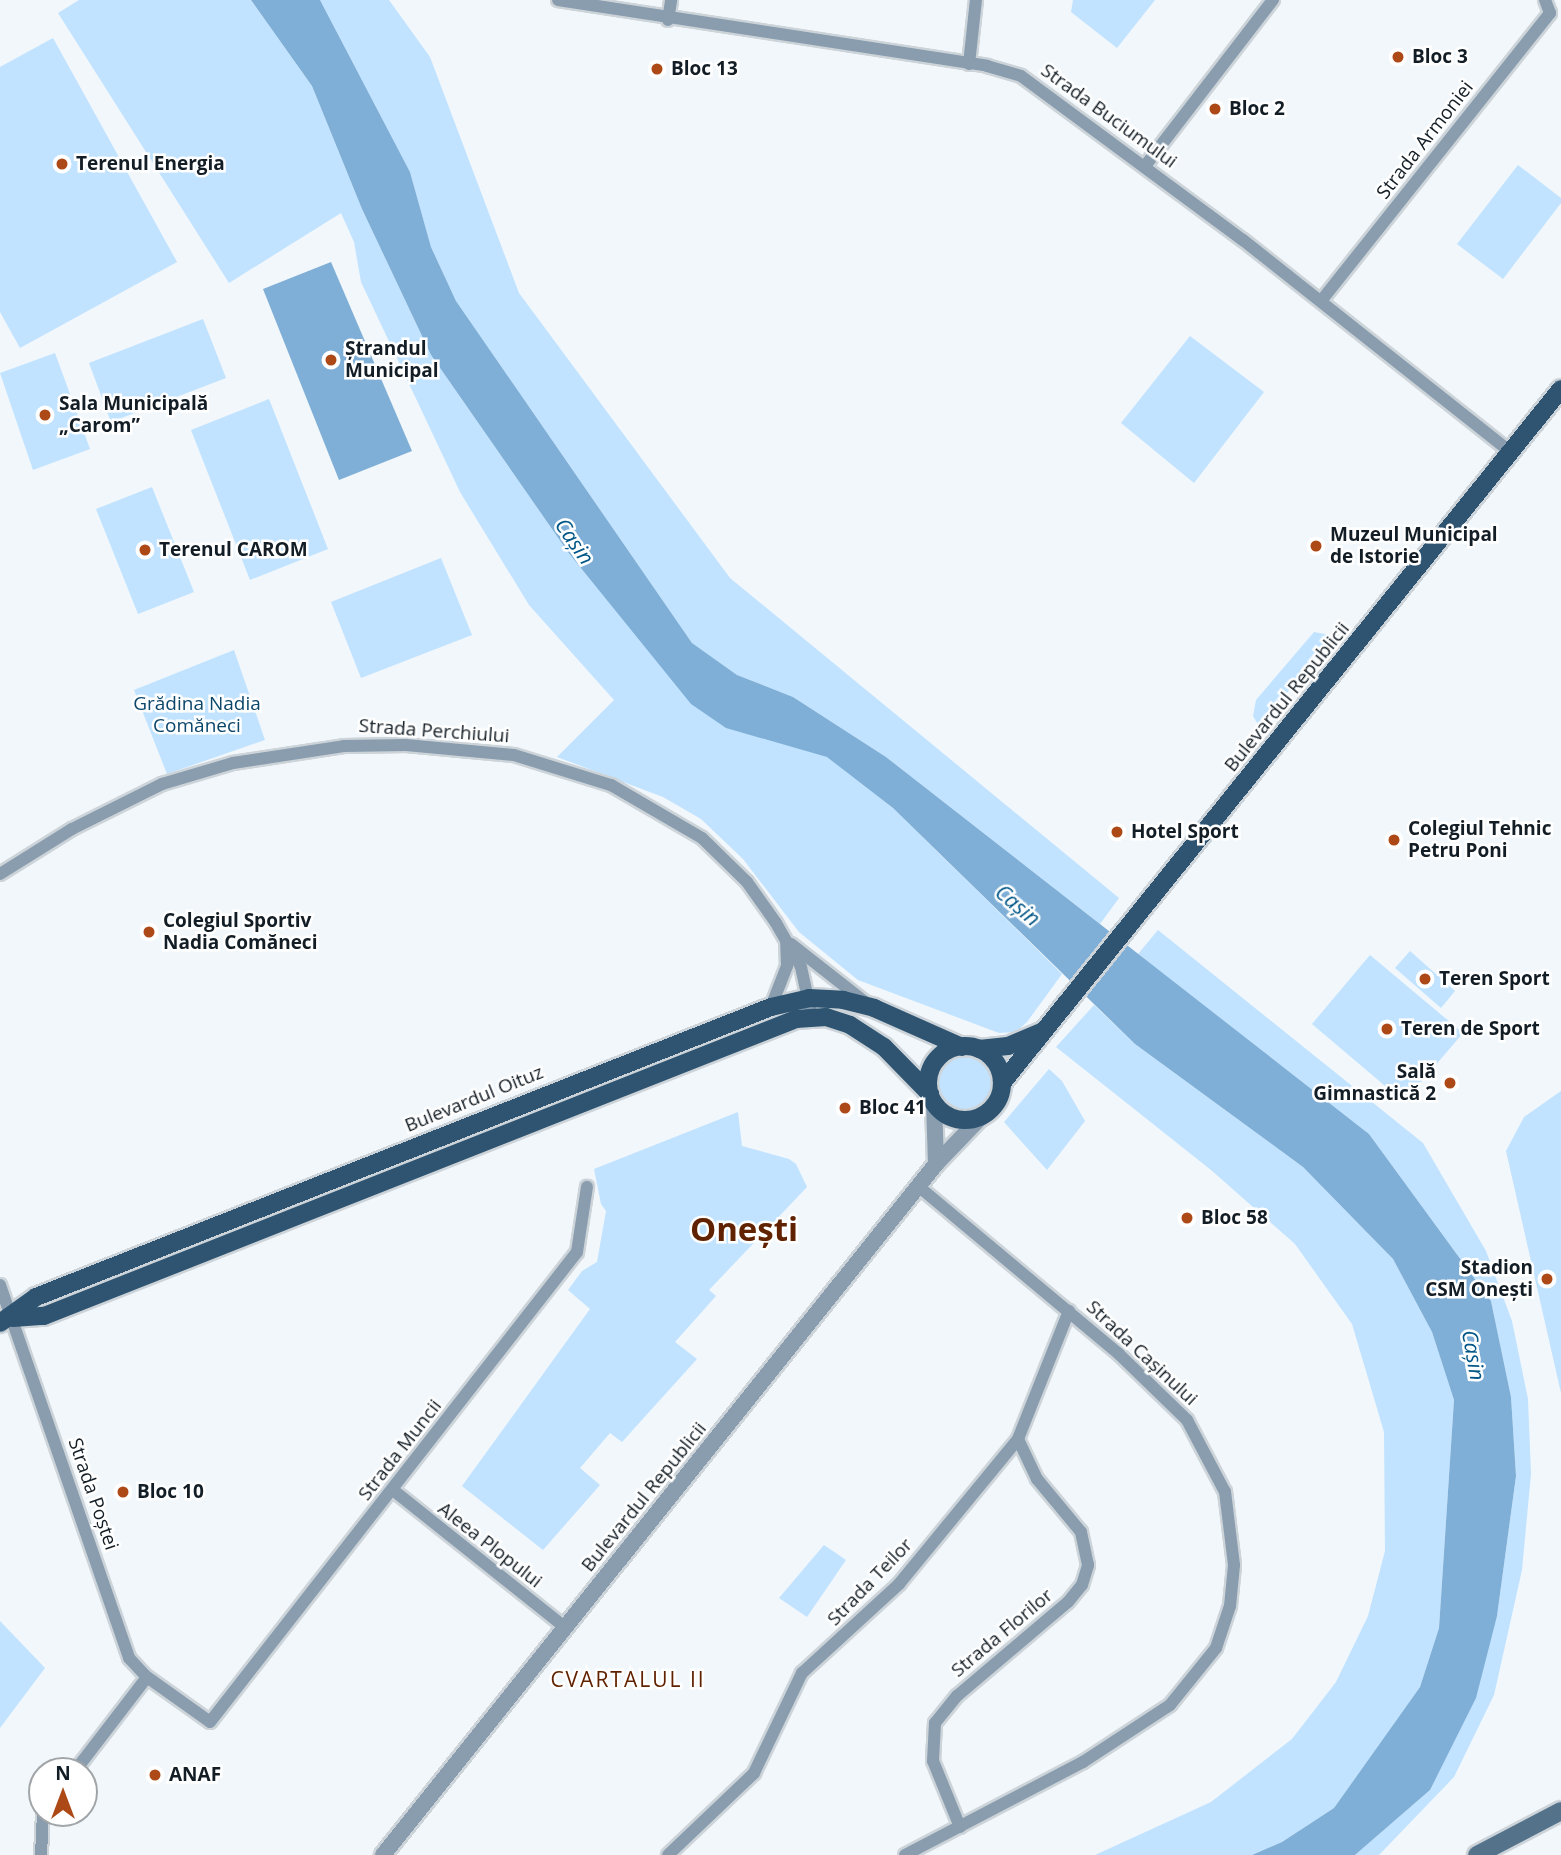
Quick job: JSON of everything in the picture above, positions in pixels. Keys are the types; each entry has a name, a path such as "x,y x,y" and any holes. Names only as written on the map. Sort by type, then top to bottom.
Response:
{"main road":[{"name":"Bulevardul Republicii","path":"1002,1083 1561,389"},
{"name":"Bulevardul Oituz","path":"6,1321 36,1297 737,1017 771,1007 809,998 843,1000 874,1008 971,1048"},
{"path":"737,1017 746,1026 744,1040"},
{"path":"6,1321 44,1316 744,1040 812,1017 834,1018 866,1034 932,1099 956,1119 983,1115 997,1102 1002,1083 998,1066 971,1048 937,1059 929,1076 932,1099"},
{"name":"Bulevardul Republicii","path":"971,1048 1008,1046 1044,1031"},
{"path":"1477,1855 1561,1811"}],"street":[{"name":"Strada Buciumului","path":"558,0 668,20 969,64 1029,80 1321,301 1510,452"},
{"path":"668,20 671,0"},
{"path":"969,64 976,0"},
{"path":"1145,166 1273,0"},
{"name":"Strada Armoniei","path":"1321,301 1550,13 1545,0"},
{"name":"Strada Perchiului","path":"0,874 72,829 162,784 209,768 344,746 457,749 559,766 611,785 660,810 702,838 733,867 785,939 801,967 812,1017"},
{"path":"771,1007 787,967 785,939"},
{"name":"Strada Perchiului","path":"785,939 874,1008"},
{"path":"932,1099 936,1164"},
{"name":"Bulevardul Republicii","path":"383,1855 936,1164 983,1115"},
{"name":"Bulevardul Oituz","path":"464,1125 473,1147"},
{"name":"Strada Muncii","path":"210,1722 577,1252 587,1187"},
{"name":"Strada Cașinului","path":"905,1855 1083,1762 1171,1706 1208,1662 1230,1606 1234,1557 1230,1513 1202,1443 1180,1412 1069,1311 919,1187"},
{"path":"0,1285 6,1321"},
{"name":"Strada Teilor","path":"668,1855 754,1773 802,1673 899,1584 1018,1439 1069,1311"},
{"name":"Strada Poștei","path":"6,1321 129,1658 147,1677 210,1722"},
{"name":"Strada Florilor","path":"960,1826 933,1761 935,1723 957,1696 1068,1602 1082,1585 1088,1565 1082,1532 1037,1479 1018,1439"},
{"name":"Aleea Plopului","path":"393,1490 566,1628"},
{"path":"86,1757 147,1677"},
{"path":"41,1855 42,1827"}],"green space":[{"path":"79,0 251,0 312,86 362,209 431,355 568,552 893,808 1062,974 1027,1022 1016,1032 999,1033 858,980 799,932 743,859 701,819 663,797 557,757 614,700 529,605 460,492 361,282 354,242 341,213 229,283 58,13"},
{"path":"320,0 389,0 430,57 519,293 730,578 1119,898 1100,924 886,757 793,697 737,675 692,643 456,301 431,247 410,172"},
{"path":"1073,0 1155,0 1117,48 1071,12"},
{"name":"Terenul Energia","path":"53,38 177,262 20,348 0,312 0,67"},
{"path":"1518,165 1561,198 1561,203 1503,279 1457,244"},
{"path":"203,319 226,378 111,422 89,363"},
{"path":"1190,336 1264,392 1194,483 1121,423"},
{"name":"Sala Municipală „Carom”","path":"55,353 90,449 33,470 0,373"},
{"path":"269,399 328,549 250,580 191,430"},
{"name":"Terenul CAROM","path":"152,487 194,592 138,614 96,509"},
{"path":"441,558 472,635 361,678 331,602"},
{"path":"1314,632 1335,636 1259,726 1253,716 1256,700"},
{"name":"Grădina Nadia Comăneci","path":"234,650 265,740 167,774 134,690"},
{"path":"1158,930 1423,1143 1486,1251 1512,1321 1528,1399 1531,1474 1522,1570 1494,1695 1454,1777 1379,1855 1355,1855 1430,1790 1497,1616 1516,1476 1511,1397 1491,1301 1369,1134 1138,954"},
{"name":"Teren Sport","path":"1410,951 1455,991 1441,1008 1395,968"},
{"name":"Teren de Sport","path":"1370,955 1463,1033 1404,1102 1312,1024"},
{"path":"1094,1005 1135,1044 1303,1167 1393,1259 1432,1332 1454,1400 1439,1628 1420,1687 1334,1808 1282,1842 1252,1855 1095,1855 1211,1802 1292,1739 1336,1682 1368,1616 1385,1551 1384,1432 1352,1324 1295,1244 1211,1170 1056,1047"},
{"path":"973,1047 992,1057 1000,1069 1000,1097 992,1109 980,1117 959,1119 940,1109 932,1097 930,1076 940,1057 952,1049"},
{"path":"1049,1069 1062,1081 1085,1121 1047,1170 1004,1122"},
{"name":"Stadion CSM Onești","path":"1561,1091 1561,1393 1506,1151 1524,1117"},
{"path":"738,1112 742,1146 789,1159 796,1164 807,1187 709,1290 716,1296 675,1342 697,1359 622,1442 610,1433 580,1468 600,1485 543,1550 462,1486 590,1309 568,1290 582,1271 597,1262 606,1211 601,1204 594,1169"},
{"path":"824,1545 846,1560 807,1617 779,1598"},
{"path":"0,1621 45,1668 0,1728"}],"water":[{"name":"Cașin","path":"251,0 320,0 410,172 431,247 456,301 692,643 737,675 793,697 886,757 1369,1134 1491,1301 1511,1397 1516,1476 1497,1616 1476,1698 1430,1790 1355,1855 1252,1855 1282,1842 1334,1808 1420,1687 1439,1628 1454,1400 1432,1332 1393,1259 1303,1167 1135,1044 893,808 827,757 726,728 691,704 568,552 431,355 362,209 312,86"},
{"name":"Ștrandul Municipal","path":"331,262 412,451 339,480 263,289"}],"place":[{"name":"Bloc 3","path":"1398,57"},
{"name":"Bloc 13","path":"657,69"},
{"name":"Bloc 2","path":"1215,109"},
{"name":"Terenul Energia","path":"62,164"},
{"name":"Ștrandul Municipal","path":"331,360"},
{"name":"Sala Municipală „Carom”","path":"45,415"},
{"name":"Muzeul Municipal de Istorie","path":"1316,546"},
{"name":"Terenul CAROM","path":"145,550"},
{"name":"Hotel Sport","path":"1117,832"},
{"name":"Colegiul Tehnic Petru Poni","path":"1394,840"},
{"name":"Colegiul Sportiv Nadia Comăneci","path":"149,932"},
{"name":"Teren Sport","path":"1425,979"},
{"name":"Teren de Sport","path":"1387,1029"},
{"name":"Sală Gimnastică 2","path":"1450,1083"},
{"name":"Bloc 41","path":"845,1108"},
{"name":"Bloc 58","path":"1187,1218"},
{"name":"Stadion CSM Onești","path":"1547,1279"},
{"name":"Bloc 10","path":"123,1492"},
{"name":"ANAF","path":"155,1775"}],"district":[{"name":"Onești","path":"744,1229"},
{"name":"CVARTALUL II","path":"628,1679"}]}
